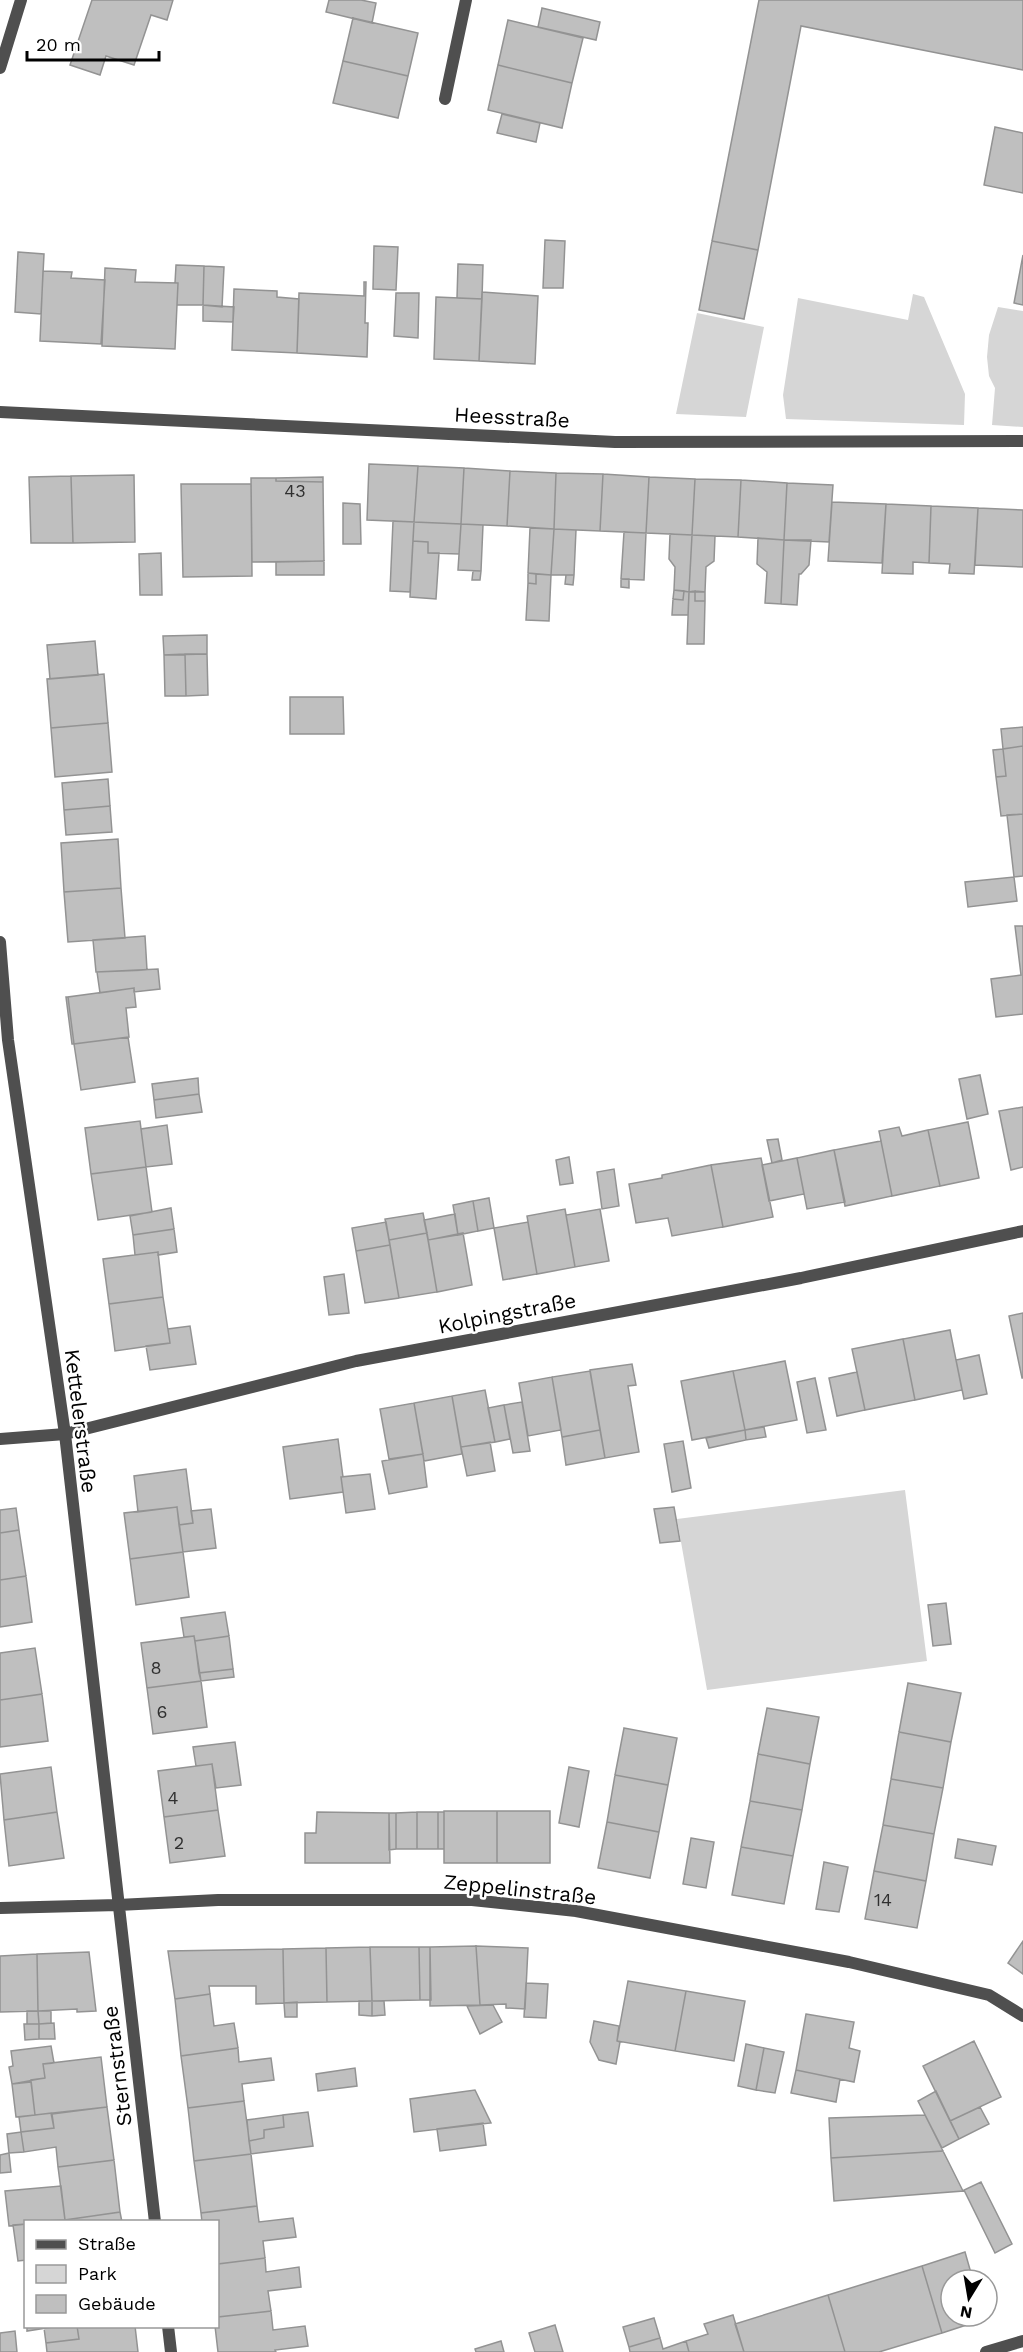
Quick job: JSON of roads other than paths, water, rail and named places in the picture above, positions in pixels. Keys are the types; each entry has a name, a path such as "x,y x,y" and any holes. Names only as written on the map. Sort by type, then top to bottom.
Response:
{"street":[{"path":"0,68 21,0"},
{"path":"445,99 466,0"},
{"name":"Heesstraße","path":"0,412 615,442 1023,441"},
{"name":"Kettelerstraße","path":"0,942 8,1040 65,1434 118,1905"},
{"name":"Kolpingstraße","path":"0,1439 65,1434 356,1361 801,1278 1023,1231"},
{"name":"Zeppelinstraße","path":"0,1908 218,1900 472,1900 576,1911 861,1964 989,1995 1023,2016"},
{"name":"Sternstraße","path":"118,1905 155,2220"},
{"path":"168,2328 171,2352"},
{"path":"986,2352 1023,2341"}]}
